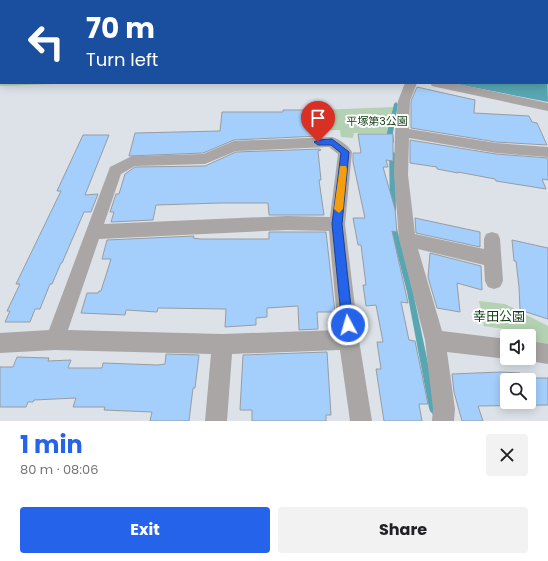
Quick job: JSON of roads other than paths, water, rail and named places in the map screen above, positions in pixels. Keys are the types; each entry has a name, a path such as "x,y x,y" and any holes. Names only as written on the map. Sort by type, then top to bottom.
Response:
{"street":[{"path":"411,84 404,101 402,132 402,175 407,239 435,340 444,410 443,421"},
{"path":"440,84 547,109"},
{"path":"402,132 496,148 548,152"},
{"path":"55,340 115,171 132,161 205,159 234,146 332,142 345,152 337,224 349,340 361,421"},
{"path":"94,232 287,223 337,224"},
{"path":"492,238 494,281"},
{"path":"407,239 492,259"},
{"path":"0,343 55,340 222,344 349,340"},
{"path":"435,340 500,348"},
{"path":"216,421 222,344"},
{"path":"536,352 548,354"}],"water":[{"path":"456,84 547,84 548,102"}],"waterway":[{"path":"391,142 390,133 396,104"},
{"path":"392,153 393,210"},
{"path":"393,225 410,292 433,408 445,421"}],"park label":[{"name":"平塚第3公園","path":"377,121"},
{"name":"幸田公園","path":"499,316"}]}
